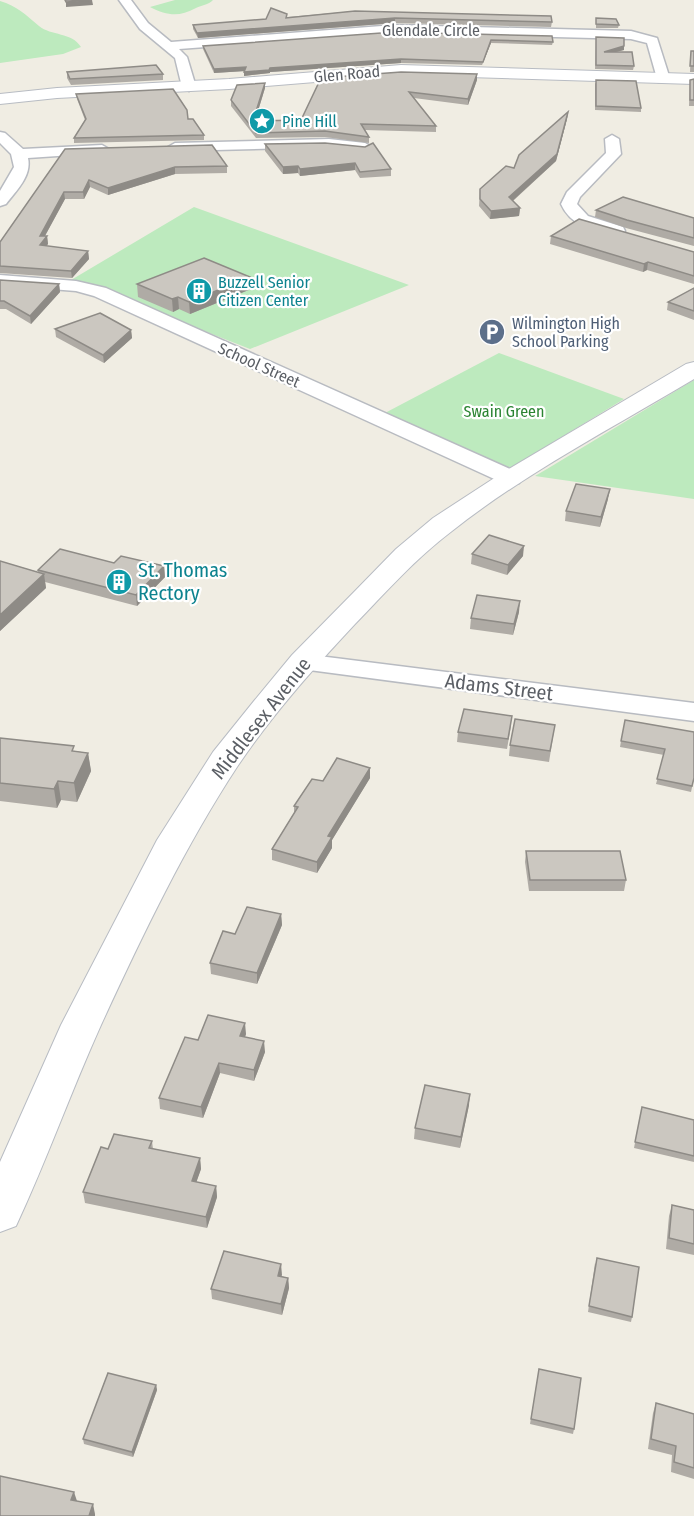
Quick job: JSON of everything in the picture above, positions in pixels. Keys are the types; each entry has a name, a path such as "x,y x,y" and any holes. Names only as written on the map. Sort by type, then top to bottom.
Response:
{"street":[{"path":"125,0 137,19 181,57 189,87"},
{"name":"Glendale Circle","path":"170,46 395,29 631,35 653,41 663,79"},
{"name":"Glen Road","path":"0,99 57,93 189,87 401,70 694,80"},
{"path":"0,136 20,154 22,167 0,201"},
{"path":"612,139 614,154 573,195 569,204 571,211 581,219 629,235"},
{"path":"157,148 325,143 365,147"},
{"path":"20,154 49,150 121,148"},
{"name":"School Street","path":"0,280 76,286 100,292 511,478"},
{"name":"Middlesex Avenue","path":"0,1212 81,1025 170,849 225,760 303,662 421,542 467,507 511,478 694,369"},
{"name":"Adams Street","path":"303,662 694,712"}],"green space":[{"path":"175,0 213,0 179,14 168,14 150,7"},
{"path":"0,1 16,8 44,29 67,36 81,47 63,54 0,63"},
{"path":"194,207 409,285 250,349 92,287 66,283"},
{"name":"Swain Green","path":"499,353 624,399 508,470 383,414"},
{"path":"694,380 694,499 535,476 547,469"}],"building":[{"path":"65,0 92,0 66,2"},
{"path":"271,8 287,14 286,18 355,11 551,16 552,22 395,18 197,33 193,25 266,19"},
{"path":"596,18 616,19 619,25 596,24"},
{"path":"395,32 552,36 553,42 491,40 483,62 401,59 270,68 269,70 244,72 246,67 214,69 203,46"},
{"path":"596,37 624,38 624,46 604,52 632,52 634,66 596,65"},
{"path":"691,51 694,51 694,66 690,66"},
{"path":"156,65 163,74 70,79 67,72"},
{"path":"401,72 477,74 468,99 409,92 436,126 361,124 369,137 325,131 256,133 231,100 237,85 265,83 253,121 301,120 321,78"},
{"path":"694,79 694,100 690,100 690,80"},
{"path":"596,80 636,81 641,108 596,106"},
{"path":"173,89 187,110 188,119 193,119 204,135 74,138 86,119 76,94"},
{"path":"568,112 557,154 509,197 520,208 491,211 480,199 480,189 506,166 514,168 519,155"},
{"path":"325,143 365,147 373,143 391,169 360,172 355,163 300,169 298,166 283,167 265,144"},
{"path":"212,145 227,166 175,167 108,188 89,180 83,192 64,192 40,236 47,236 40,245 88,251 71,271 0,266 0,242 65,149"},
{"path":"623,197 694,218 694,238 596,210"},
{"path":"579,219 694,252 694,276 648,262 644,264 551,236"},
{"path":"204,258 250,277 189,302 178,297 172,299 137,284"},
{"path":"0,280 59,284 30,316 0,301"},
{"path":"694,288 694,311 668,302"},
{"path":"100,313 131,330 103,355 55,329"},
{"path":"576,484 610,489 601,517 566,511"},
{"path":"489,535 524,546 508,565 472,554"},
{"path":"60,549 114,563 121,556 164,566 136,595 38,570"},
{"path":"0,561 44,574 0,615"},
{"path":"477,595 520,601 514,624 471,618"},
{"path":"464,709 512,716 508,739 458,732"},
{"path":"515,719 555,725 550,751 510,745"},
{"path":"625,720 694,732 692,786 657,779 665,749 621,741"},
{"path":"0,738 74,746 72,751 88,753 74,783 58,781 54,789 0,783"},
{"path":"337,758 370,768 328,836 332,837 317,862 272,849 298,807 294,806 312,779 323,781"},
{"path":"526,851 620,851 626,880 530,880"},
{"path":"247,907 281,914 257,973 210,963 223,931 235,934"},
{"path":"208,1015 245,1023 240,1036 264,1041 254,1070 219,1063 201,1107 159,1098 185,1037 198,1040"},
{"path":"425,1085 470,1094 461,1137 415,1128"},
{"path":"642,1107 694,1120 694,1156 635,1142"},
{"path":"114,1134 152,1141 149,1148 200,1158 192,1181 216,1186 206,1217 83,1192 101,1147 108,1149"},
{"path":"672,1205 694,1210 694,1244 669,1238"},
{"path":"224,1251 281,1264 278,1276 288,1278 281,1304 211,1289"},
{"path":"597,1258 639,1267 632,1317 589,1306"},
{"path":"539,1369 581,1378 574,1429 531,1419"},
{"path":"108,1373 156,1385 132,1452 83,1439"},
{"path":"656,1403 694,1414 694,1468 674,1462 676,1446 651,1439"},
{"path":"0,1476 74,1492 71,1500 93,1504 89,1516 0,1516"}],"place":[{"name":"Pine Hill","path":"262,121"},
{"name":"Buzzell Senior Citizen Center","path":"199,291"},
{"name":"Wilmington High School Parking","path":"492,332"},
{"name":"St. Thomas Rectory","path":"119,582"}]}
